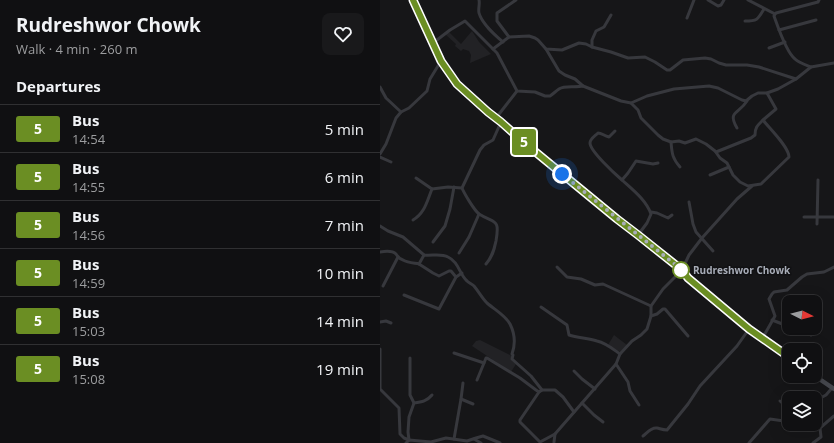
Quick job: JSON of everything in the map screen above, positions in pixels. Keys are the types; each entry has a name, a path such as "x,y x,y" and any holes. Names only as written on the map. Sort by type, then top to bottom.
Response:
{"main road":[{"path":"413,0 424,21 441,61 457,84 527,145 682,270 688,278 749,329 782,353"},
{"path":"822,381 833,388"}],"street":[{"path":"479,0 479,13 482,19 490,30 503,42"},
{"path":"509,37 497,21 497,13 516,0"},
{"path":"687,18 694,0"},
{"path":"708,0 718,6 721,5 724,0"},
{"path":"748,0 775,14 818,2 819,0"},
{"path":"745,21 754,21 758,19 764,9"},
{"path":"775,14 774,16 779,30 790,55 799,62 812,67"},
{"path":"592,47 592,40 596,31 604,27 610,15"},
{"path":"779,30 816,20"},
{"path":"433,43 450,30 466,21 497,53 517,91"},
{"path":"493,49 509,37 529,36 535,38 546,49 559,71 575,79 583,86 621,101 631,103 638,110 641,118 663,139 671,142 679,141 684,143 696,140 706,144 727,163 733,175 740,182 748,186 761,184 789,157 789,153 785,147 764,120"},
{"path":"769,48 785,42"},
{"path":"546,49 562,50 579,43 586,44 628,58 646,57 667,70 670,70 683,60 705,58 726,65 747,65 759,67 796,79"},
{"path":"380,154 386,144 396,118 401,112 409,108 427,91 430,79 441,61"},
{"path":"737,128 732,118 754,95 763,92 767,93 778,89 796,79 812,67 834,63"},
{"path":"517,91 535,92 545,96 550,96 559,89 578,88 583,86"},
{"path":"631,103 647,96 674,89 709,86 718,88 744,101 748,100"},
{"path":"380,87 386,98 401,112"},
{"path":"496,118 517,91"},
{"path":"716,152 755,135 757,126 776,109 767,93"},
{"path":"486,264 494,253 498,230 494,221 479,214 463,192 462,188 480,150 484,145 493,140 501,122"},
{"path":"615,131 608,137 602,133 598,133 591,140 590,143 592,148 606,164 646,203 651,212 668,218 672,215"},
{"path":"671,142 672,156 680,167"},
{"path":"380,157 391,162"},
{"path":"622,180 628,174 636,161 653,164 658,163"},
{"path":"710,175 729,167"},
{"path":"416,178 432,189 454,187 462,188"},
{"path":"817,224 818,180"},
{"path":"541,391 520,420 520,422 540,442 555,434 616,364 620,354 632,340 641,335 647,329 651,316 651,306 663,289 682,270 689,255 702,238 737,199 752,186"},
{"path":"433,242 445,226 454,187"},
{"path":"413,220 424,210 432,189"},
{"path":"689,202 696,232 713,251"},
{"path":"638,235 647,223 651,212"},
{"path":"459,253 469,237 479,214"},
{"path":"804,217 834,217"},
{"path":"380,226 388,231 403,236 424,255 443,255 449,257 456,264 467,281 474,285 478,293 486,302 494,310 504,316 510,324 515,341 512,359 531,376 541,391"},
{"path":"380,252 396,253 398,257 408,262 419,264 439,276 451,271 456,277"},
{"path":"419,264 424,255"},
{"path":"383,286 398,257"},
{"path":"556,266 567,277 581,279 595,285 604,284 651,306"},
{"path":"762,339 775,316 769,299 774,292 787,290 807,274 824,272 834,267"},
{"path":"404,295 439,309 456,277 462,273"},
{"path":"541,307 567,325 569,335 596,340 620,354"},
{"path":"651,316 657,314 663,309 666,309 688,336"},
{"path":"772,320 782,324"},
{"path":"380,322 386,321 391,323"},
{"path":"643,436 653,428 667,430 688,404 700,386 738,346 749,329"},
{"path":"380,350 380,390 399,408 400,434 404,438 427,442 446,438 469,442 474,438 484,436 500,443"},
{"path":"454,352 484,363"},
{"path":"409,440 409,417 414,406 410,395 410,358"},
{"path":"477,380 487,358 520,378 536,390 555,390 563,397 574,412"},
{"path":"616,364 628,382 630,391 638,405"},
{"path":"574,371 582,380 595,389"},
{"path":"454,439 461,399 462,383"},
{"path":"822,397 833,388"},
{"path":"414,403 423,402 429,399 432,394"},
{"path":"461,399 473,404"},
{"path":"582,403 603,422"},
{"path":"813,443 821,437 820,428 834,416"},
{"path":"749,443 770,419 782,421"},
{"path":"555,434 554,442 559,443"},
{"path":"474,438 481,443"},
{"path":"406,443 409,440"}],"shaded area":[{"path":"472,31 479,42 491,54 470,63 471,55 469,51 463,49 461,51 445,34 449,32 461,44"},
{"path":"614,335 627,345 620,352 608,345"},
{"path":"480,340 512,356 511,359 516,364 511,372 472,346 476,341"}],"bus line":[{"name":"5","path":"413,0 424,21 441,61 457,84 527,145 682,270 688,278 749,329 782,352"}],"place":[{"name":"Rudreshwor Chowk","path":"681,270"}],"route":[{"path":"562,174 681,270"}]}
